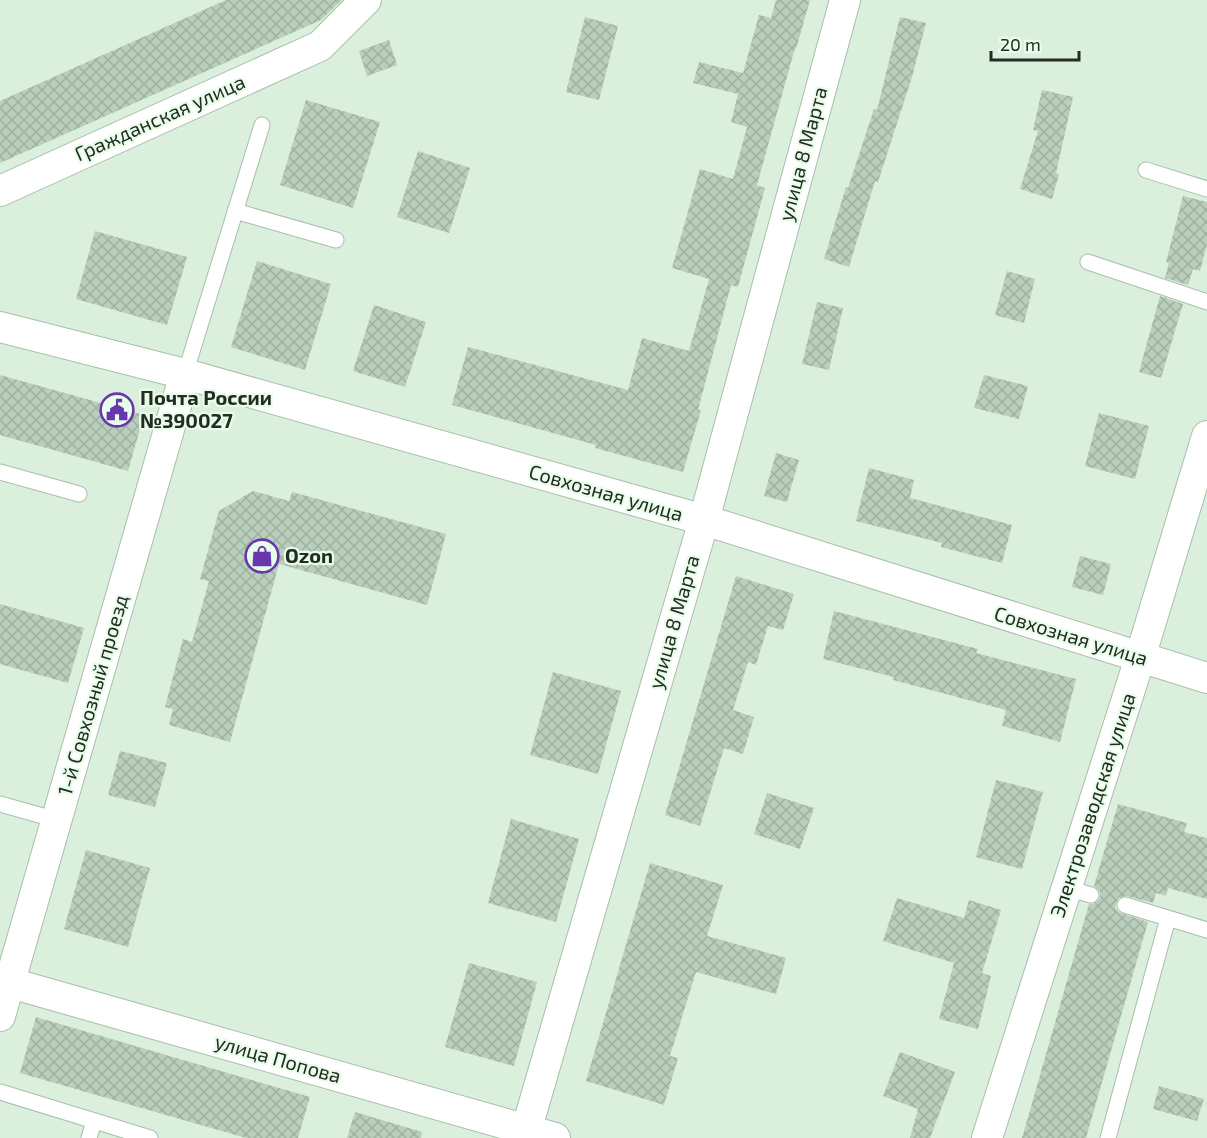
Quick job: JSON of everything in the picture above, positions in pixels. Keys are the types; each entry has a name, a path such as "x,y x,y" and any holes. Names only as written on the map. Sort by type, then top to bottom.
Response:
{"street":[{"name":"Гражданская улица","path":"0,191 320,46 366,0"},
{"name":"улица 8 Марта","path":"525,1134 704,520 845,0"},
{"name":"Совхозная улица","path":"0,327 185,374 704,520 1207,678"},
{"name":"1-й Совхозный проезд","path":"0,1016 5,982 57,820 185,374"},
{"name":"Электрозаводская улица","path":"987,1138 1079,892 1140,658 1207,436"},
{"name":"улица Попова","path":"5,982 525,1134 555,1138"}],"lane":[{"path":"185,374 262,125"},
{"path":"1146,170 1207,189"},
{"path":"235,211 336,240"},
{"path":"1088,262 1207,302"},
{"path":"0,472 79,494"},
{"path":"0,804 57,820"},
{"path":"1125,905 1207,930"},
{"path":"1108,1138 1168,918"},
{"path":"0,1092 150,1138"},
{"path":"89,1138 94,1121"}],"building":[{"path":"226,0 342,0 321,20 0,163 0,101"},
{"path":"776,0 810,0 757,185 765,188 738,287 731,285 698,410 701,410 683,472 452,405 468,347 628,390 642,338 689,351 709,279 672,268 700,169 733,179 747,127 731,122 738,94 693,83 699,62 743,73 759,15 771,18"},
{"path":"585,17 618,26 599,100 566,92"},
{"path":"900,17 926,23 912,77 878,182 875,181 849,267 824,259 846,187 848,188 874,109 877,110"},
{"path":"389,40 397,65 367,76 359,51"},
{"path":"1042,90 1073,97 1056,173 1059,174 1052,199 1020,189 1038,131 1033,130"},
{"path":"306,100 380,122 353,208 280,185"},
{"path":"418,151 470,168 449,233 397,217"},
{"path":"1183,196 1207,202 1207,244 1200,271 1193,269 1188,285 1165,278 1169,263 1166,262"},
{"path":"95,231 187,257 167,325 76,299"},
{"path":"257,261 331,284 305,370 231,347"},
{"path":"1007,271 1035,279 1024,323 995,315"},
{"path":"1160,296 1183,304 1161,378 1139,372"},
{"path":"817,302 843,308 829,370 802,364"},
{"path":"374,305 426,322 405,387 353,371"},
{"path":"0,375 144,415 128,471 0,435"},
{"path":"984,375 1028,386 1019,419 974,408"},
{"path":"1099,413 1149,426 1135,479 1085,466"},
{"path":"776,453 799,460 787,502 764,496"},
{"path":"869,468 914,480 910,498 1012,525 1002,563 941,547 942,543 856,521"},
{"path":"253,491 289,501 292,492 446,534 427,605 279,564 230,742 169,725 173,709 165,707 183,639 192,642 209,581 200,579 219,511"},
{"path":"1080,556 1111,564 1103,595 1072,587"},
{"path":"736,576 794,594 783,630 768,626 756,665 748,662 733,710 754,717 743,754 724,748 700,826 665,815"},
{"path":"0,604 84,628 68,683 0,664"},
{"path":"834,611 978,649 976,653 1076,679 1060,742 1002,726 1006,710 823,659"},
{"path":"553,672 621,691 598,774 530,755"},
{"path":"120,751 167,763 155,807 108,795"},
{"path":"996,780 1043,792 1022,869 976,857"},
{"path":"767,793 814,808 800,849 754,834"},
{"path":"1118,804 1187,823 1184,832 1207,838 1207,899 1168,888 1166,896 1156,893 1153,903 1127,896 1118,898 1115,907 1118,912 1148,922 1086,1138 1022,1138 1089,904 1094,904 1100,898 1100,892 1094,886"},
{"path":"511,819 579,839 556,922 488,903"},
{"path":"86,850 150,868 128,947 64,929"},
{"path":"650,863 723,885 707,936 786,958 776,994 696,972 670,1056 678,1058 664,1105 586,1081"},
{"path":"897,898 964,918 969,900 1001,910 982,973 991,976 978,1029 939,1019 954,963 883,941"},
{"path":"469,963 537,982 514,1066 445,1047"},
{"path":"36,1017 310,1097 298,1138 246,1138 20,1073"},
{"path":"900,1052 955,1072 930,1138 910,1138 918,1109 883,1096"},
{"path":"1159,1086 1204,1099 1197,1121 1153,1109"},
{"path":"355,1112 422,1132 421,1138 347,1138"}],"place":[{"name":"Почта России №390027","path":"117,410"},
{"name":"Ozon","path":"262,556"}]}
